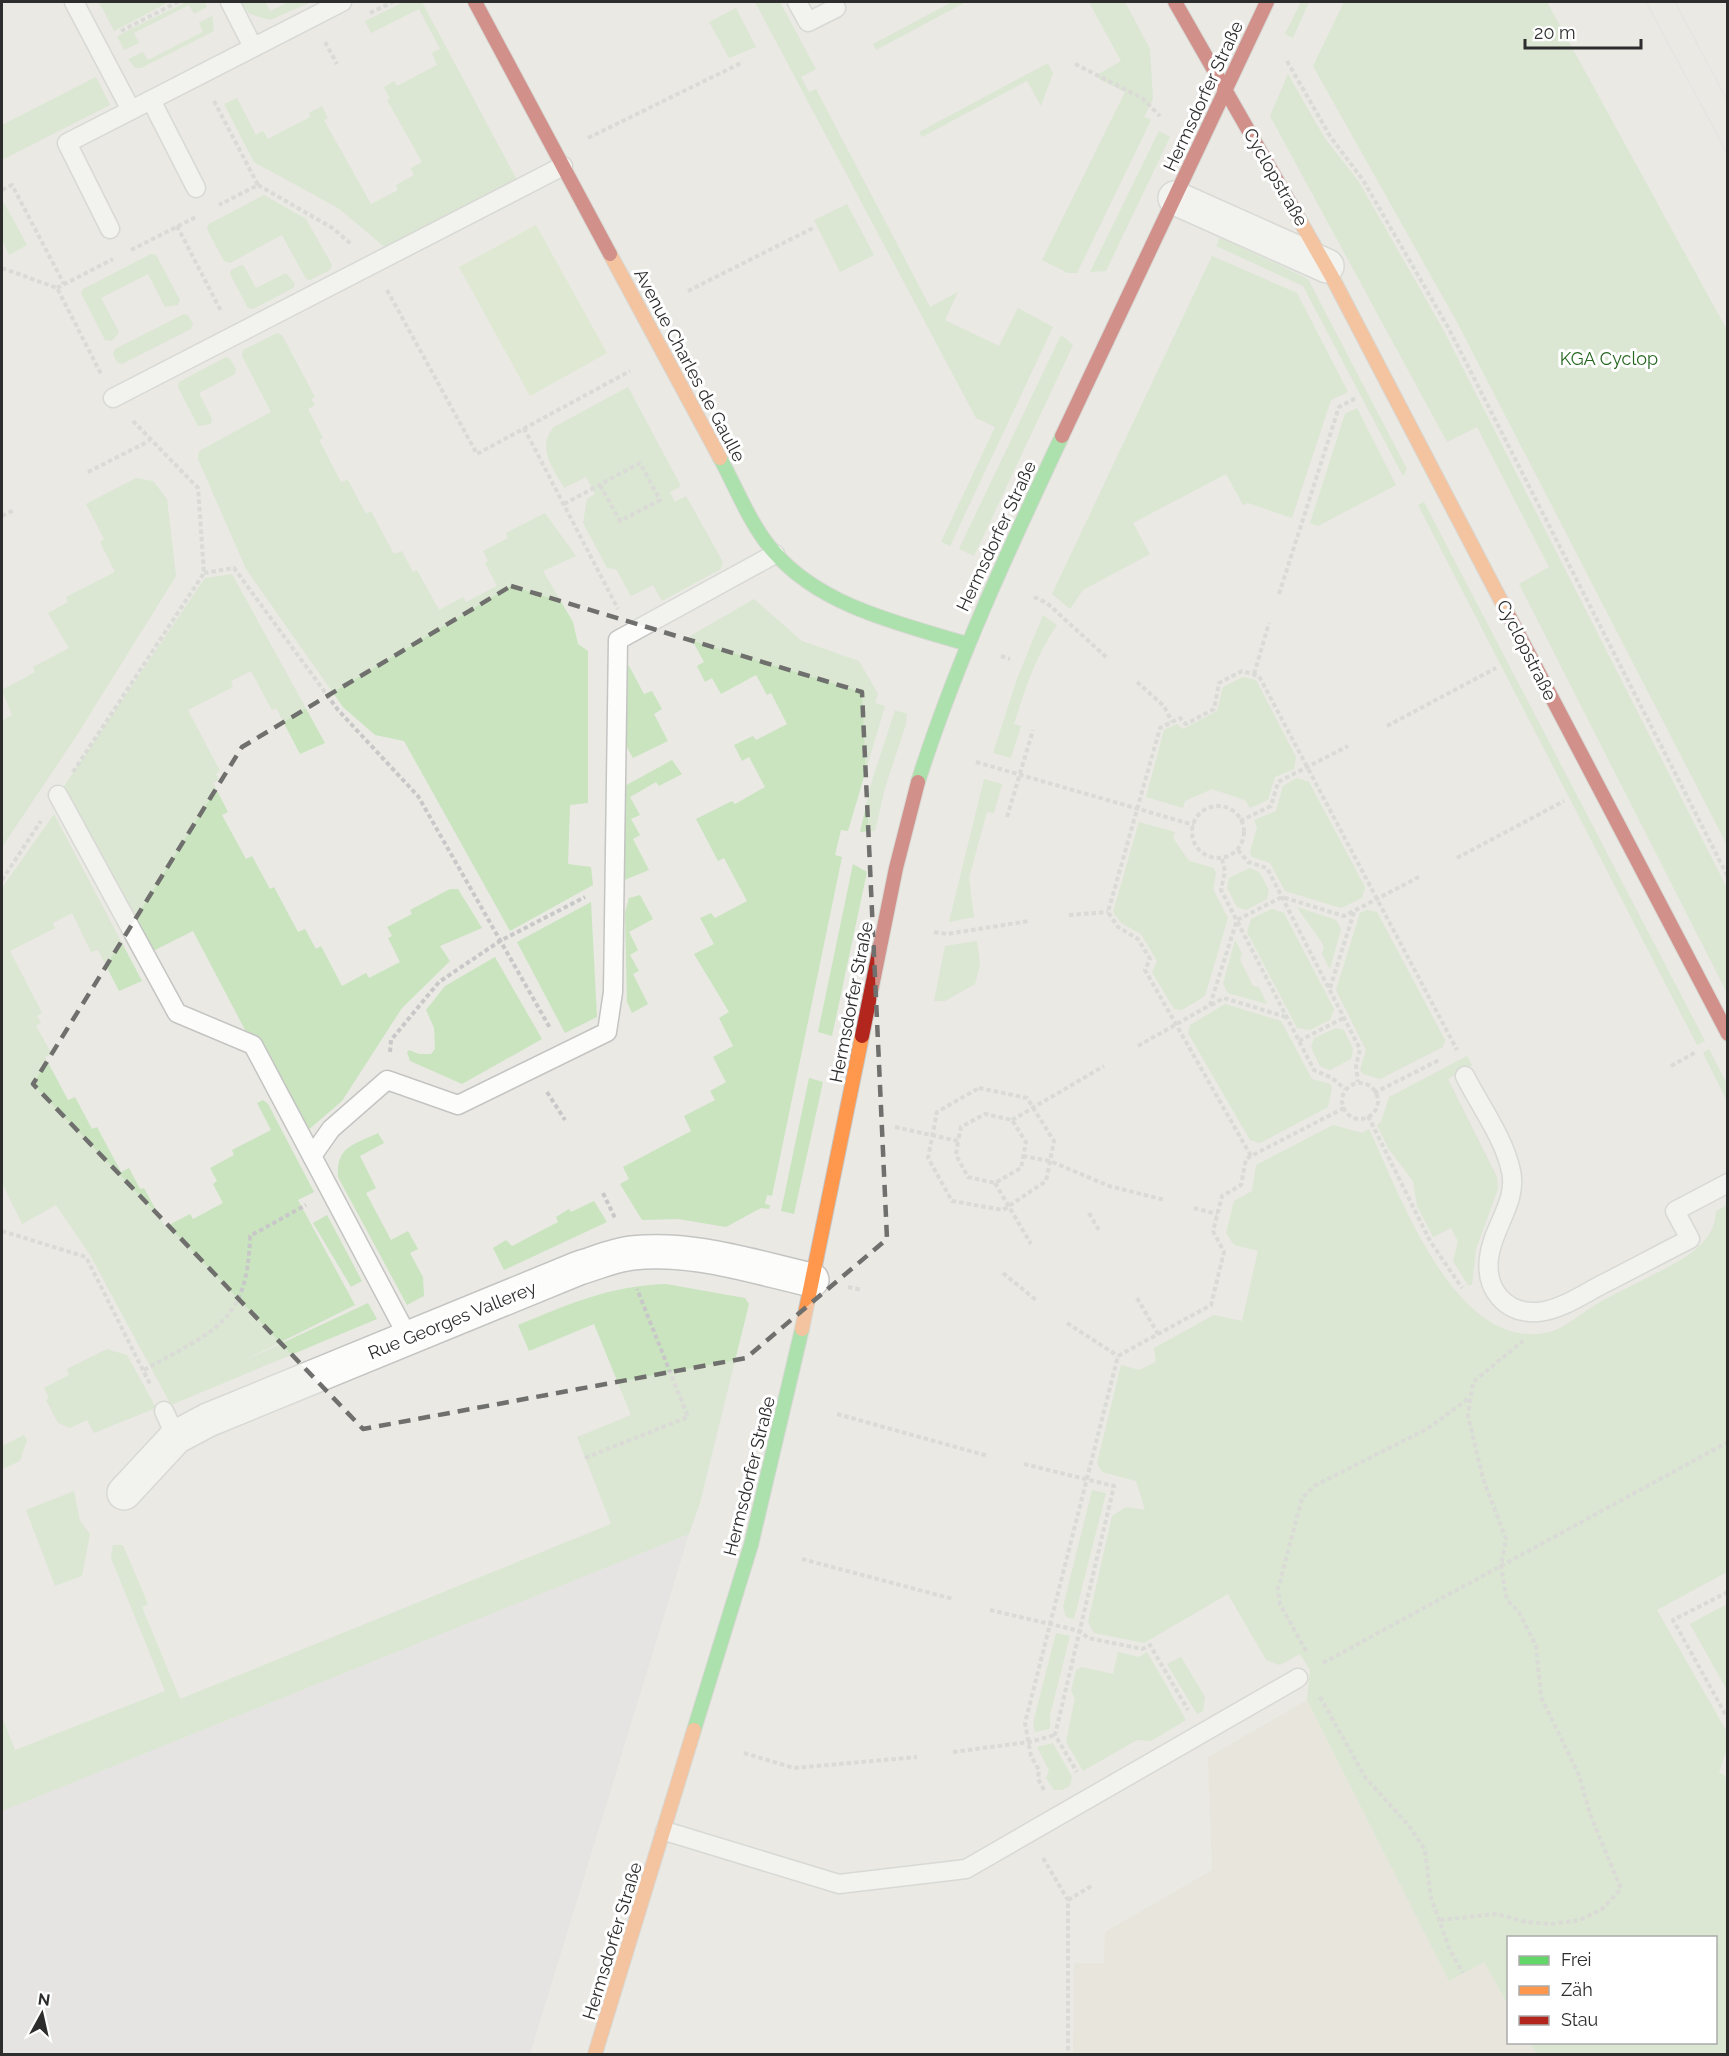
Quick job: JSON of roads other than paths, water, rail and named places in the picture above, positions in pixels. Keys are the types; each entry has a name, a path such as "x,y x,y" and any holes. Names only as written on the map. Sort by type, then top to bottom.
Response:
{"main road":[{"name":"Avenue Charles de Gaulle","path":"476,2 751,516 775,554 805,581 849,604 967,644"},
{"name":"Cyclopstraße","path":"1175,2 1327,266 1728,1034"},
{"name":"Hermsdorfer Straße","path":"595,2055 751,1545 794,1370 896,868 928,749 967,644 1268,2"}],"street":[{"name":"Cyclopstraße","path":"1175,198 1327,266"},
{"name":"Rue Georges Vallerey","path":"124,1493 170,1424 207,1420 579,1268 629,1253 662,1251 700,1255 812,1280"}],"lane":[{"path":"74,2 131,110"},
{"path":"230,2 253,47"},
{"path":"110,229 67,143 342,2"},
{"path":"797,2 808,22 836,8"},
{"path":"151,100 196,188"},
{"path":"113,398 563,166"},
{"path":"312,1156 331,1129 387,1080 458,1105 608,1032 613,992 618,640 775,554"},
{"path":"58,795 177,1013 253,1046 408,1337"},
{"path":"1465,1076 1505,1154 1511,1172 1512,1188 1489,1257 1489,1282 1499,1300 1518,1310 1539,1312 1565,1304 1690,1239 1675,1211 1728,1183"},
{"path":"665,1831 839,1884 966,1869 1093,1798 1304,1674"}],"tram line":[{"path":"1646,2 1728,155"},
{"path":"1675,2 1728,102"}],"park label":[{"name":"KGA Cyclop","path":"1609,358"}]}
